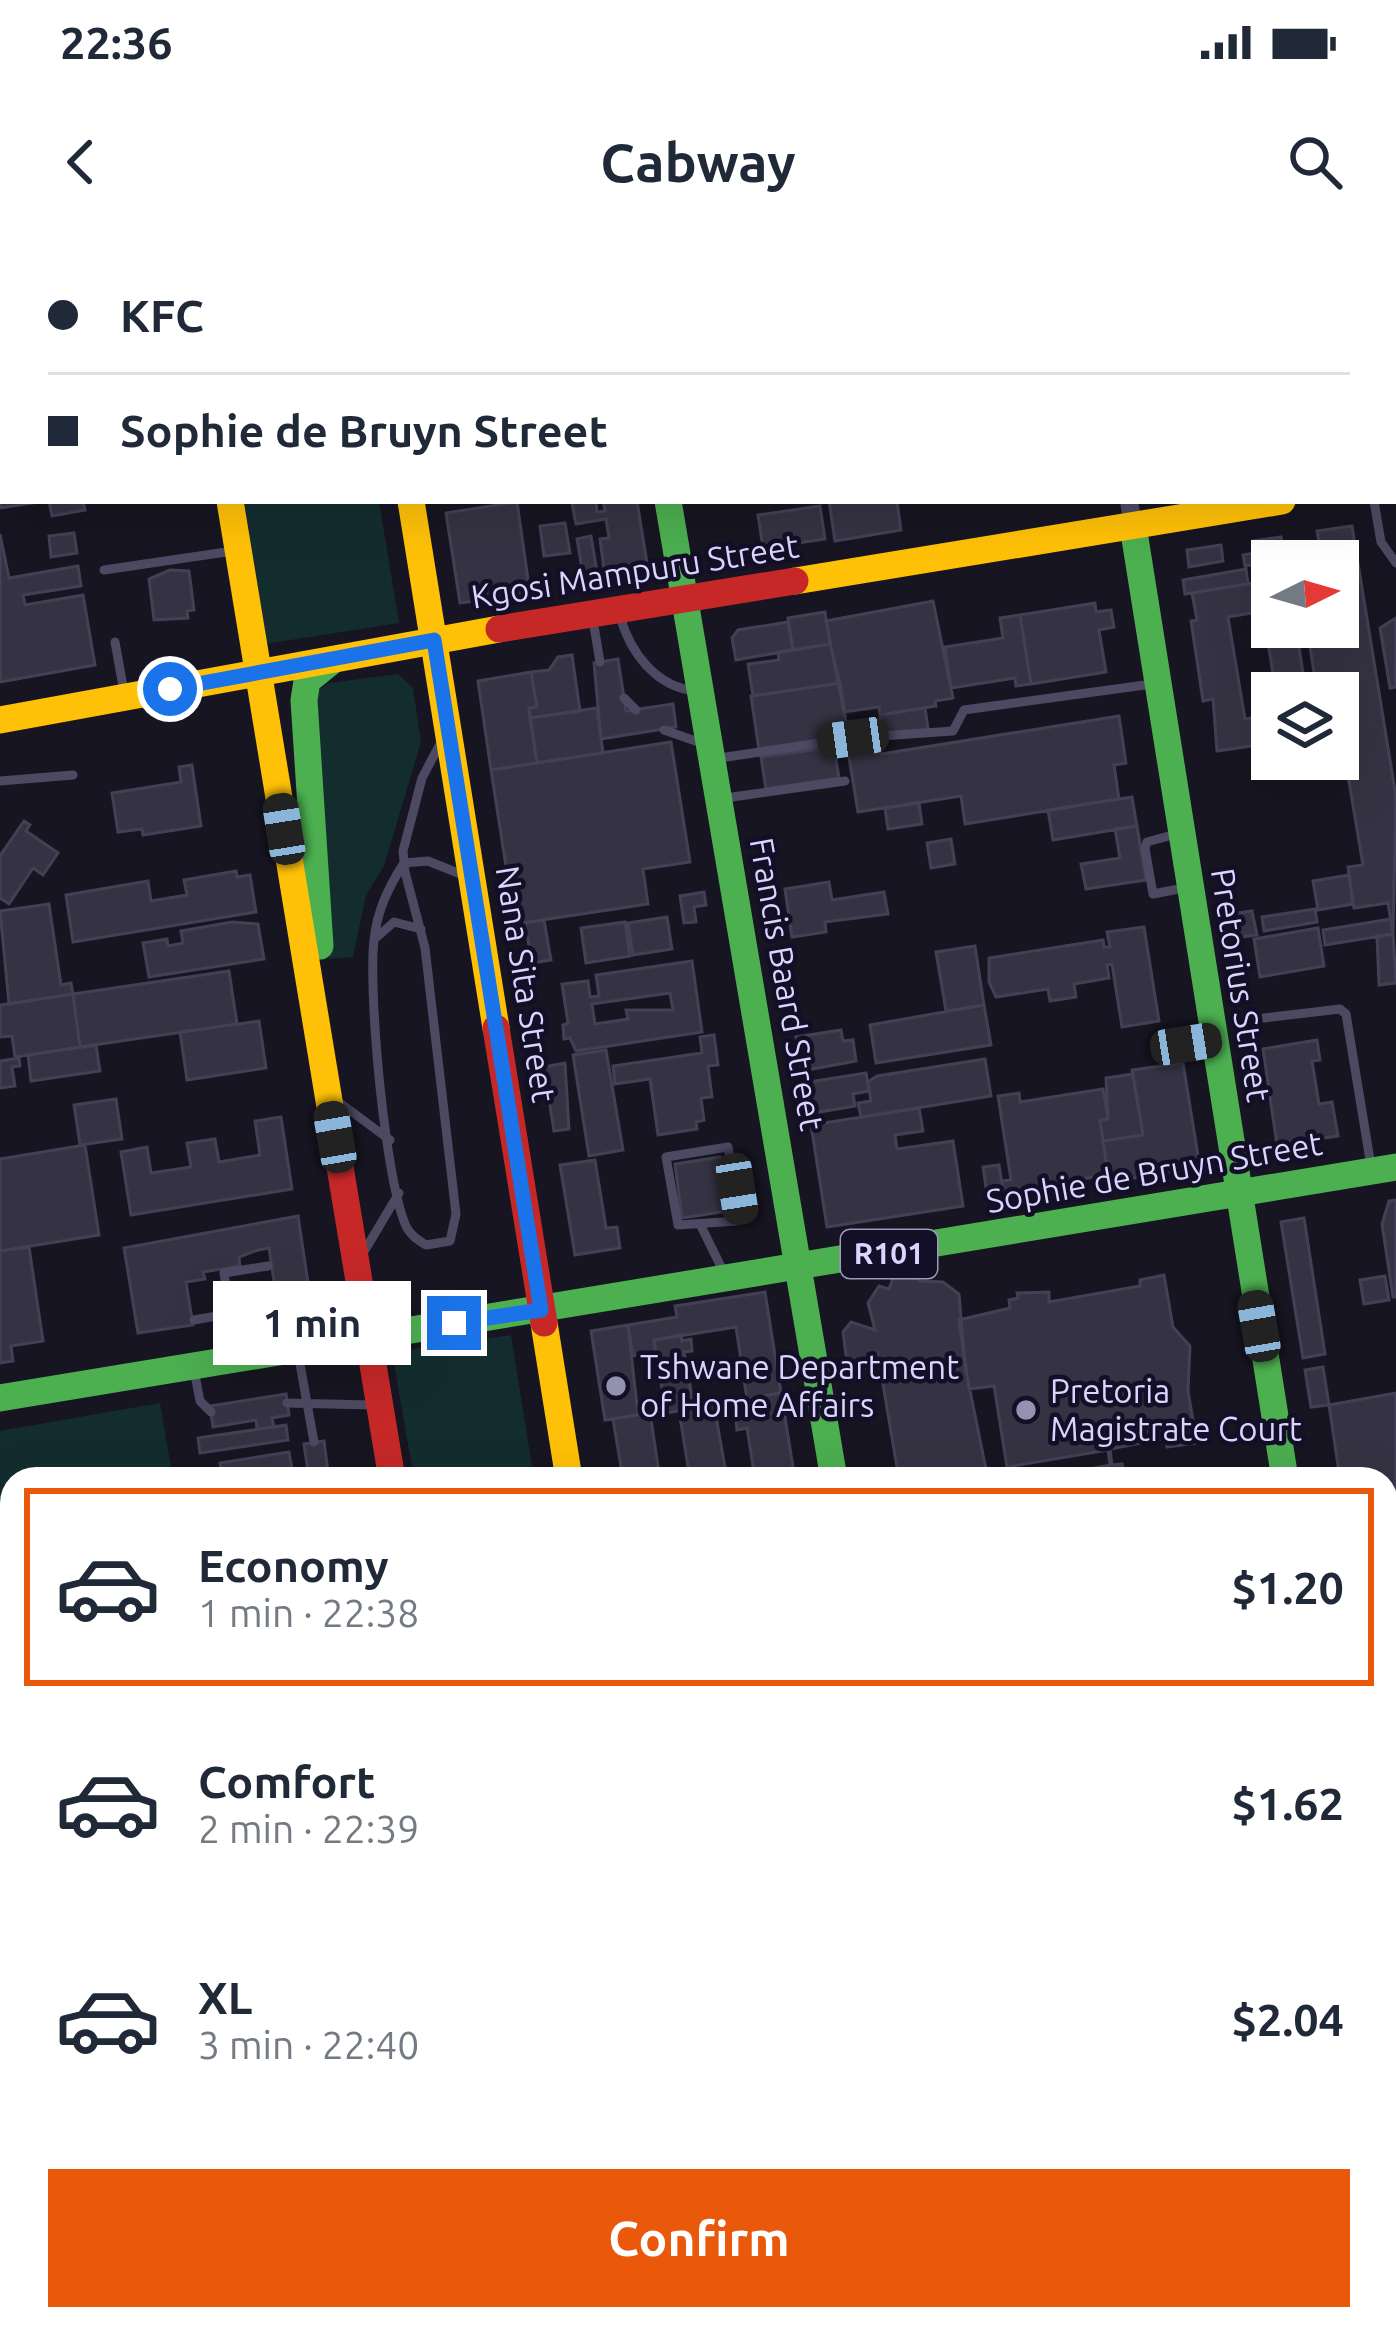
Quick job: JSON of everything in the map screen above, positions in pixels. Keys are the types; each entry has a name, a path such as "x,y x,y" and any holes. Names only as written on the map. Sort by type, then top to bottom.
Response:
{"main road":[{"path":"230,504 390,1467"},
{"name":"Nana Sita Street","path":"411,504 567,1467"},
{"name":"Francis Baard Street","path":"669,504 832,1467"},
{"name":"Kgosi Mampuru Street","path":"0,720 340,656 686,600 1131,513 1244,504"},
{"name":"Pretorius Street","path":"1131,513 1281,1467"},
{"path":"322,1054 319,910 304,700 307,680 340,656"},
{"name":"Sophie de Bruyn Street","path":"0,1398 368,1335 799,1270 1384,1169"}],"lane":[{"path":"1375,504 1381,542 1396,563"},
{"path":"104,570 238,550"},
{"path":"600,662 606,613"},
{"path":"606,613 642,662 675,686 701,691"},
{"path":"115,642 125,697"},
{"path":"664,730 711,752 953,731 964,710 1158,683"},
{"path":"624,698 636,710"},
{"path":"404,863 421,929 456,1214 450,1241 426,1245 406,1226 399,1193 381,1088 374,942 387,890 404,863 422,778 448,729"},
{"path":"0,781 74,775"},
{"path":"719,799 845,781"},
{"path":"1181,833 1147,842 1153,894 1190,887"},
{"path":"404,863 448,865 472,881"},
{"path":"374,942 394,922 421,929"},
{"path":"1264,1018 1340,1009 1346,1014 1384,1169"},
{"path":"1169,1046 1213,1040"},
{"path":"328,1094 390,1140"},
{"path":"728,1148 740,1213 729,1224 701,1226 683,1228 674,1219 666,1157 728,1148"},
{"path":"356,1265 399,1193"},
{"path":"701,1226 728,1281"},
{"path":"237,1358 224,1273 268,1266"},
{"path":"194,1320 228,1314"},
{"path":"297,1347 314,1442"},
{"path":"192,1365 200,1401 211,1412"},
{"path":"287,1403 380,1405"}],"green space":[{"path":"242,504 379,504 399,623 265,644"},
{"path":"398,674 413,688 421,742 384,866 366,895 353,957 329,959 317,700 320,689 329,683"},
{"path":"511,1335 532,1467 412,1467 392,1352"},
{"path":"160,1403 171,1467 0,1467 0,1431"}],"building":[{"path":"50,504 84,504 85,510 52,516"},
{"path":"517,504 530,593 460,603 446,513"},
{"path":"572,504 596,504 597,512 605,511 604,504 637,504 647,563 604,569 600,539 609,538 606,519 576,524"},
{"path":"829,504 897,504 901,530 835,541"},
{"path":"820,506 825,539 763,548 758,515"},
{"path":"565,523 570,553 544,556 540,526"},
{"path":"1352,526 1354,540 1319,540 1317,531"},
{"path":"74,533 77,553 51,557 49,536"},
{"path":"0,534 9,578 78,566 81,586 23,595 25,605 83,595 95,665 0,682"},
{"path":"591,536 598,578 584,581 577,539"},
{"path":"1221,545 1223,561 1189,567 1187,550"},
{"path":"1246,569 1248,584 1185,594 1183,580"},
{"path":"1359,569 1396,797 1393,934 1388,903 1354,908 1348,867 1363,865 1349,780 1359,780 1359,672 1314,672 1310,648 1359,648"},
{"path":"170,570 189,571 194,610 187,611 188,618 154,620 149,579"},
{"path":"1251,583 1251,613 1228,617 1245,719 1251,718 1251,746 1217,751 1213,699 1203,701 1191,621 1197,620 1192,593"},
{"path":"933,601 953,698 935,701 936,706 880,715 879,707 844,712 826,621"},
{"path":"1095,603 1096,612 1111,610 1114,627 1099,630 1106,672 1031,684 1020,615"},
{"path":"825,612 830,644 793,650 788,618"},
{"path":"1020,615 1031,684 1016,686 1015,678 951,688 945,647 1003,638 1000,618"},
{"path":"1396,618 1396,687 1390,688 1380,628"},
{"path":"788,622 793,650 736,660 732,638 738,630"},
{"path":"830,644 840,683 753,696 748,664 779,660 778,652"},
{"path":"1269,648 1299,648 1303,672 1273,672"},
{"path":"572,655 580,711 530,718 529,708 537,707 531,672 549,670 558,657"},
{"path":"618,659 626,711 673,704 676,727 601,739 594,663"},
{"path":"531,672 537,707 529,708 537,763 491,770 478,681"},
{"path":"840,683 848,736 759,750 751,696"},
{"path":"597,708 603,753 537,763 530,718"},
{"path":"925,708 928,729 883,736 880,715"},
{"path":"1119,716 1126,763 1114,765 1119,799 965,824 961,796 858,812 848,751 880,746 881,754"},
{"path":"671,742 690,862 643,869 648,904 515,924 491,770"},
{"path":"834,747 839,778 766,789 761,757"},
{"path":"192,765 201,826 143,835 142,829 118,832 112,793 181,782 179,767"},
{"path":"1132,797 1137,826 1053,840 1048,810"},
{"path":"919,803 922,824 888,829 885,808"},
{"path":"24,821 30,825 26,831 58,853 43,875 33,868 9,904 0,898 0,856"},
{"path":"1137,826 1146,880 1086,889 1081,864 1120,858 1115,829"},
{"path":"951,839 955,864 931,868 927,843"},
{"path":"236,871 237,877 250,875 256,912 73,942 66,895 148,881 151,901 187,895 184,880"},
{"path":"1349,875 1353,904 1318,910 1313,881"},
{"path":"829,882 832,900 884,892 888,914 825,922 826,932 792,937 785,889"},
{"path":"704,892 706,905 694,907 696,922 684,923 680,896"},
{"path":"49,904 61,985 71,983 73,994 9,1004 0,911"},
{"path":"1315,909 1317,922 1264,931 1262,917"},
{"path":"1252,911 1257,935 1241,937 1237,913"},
{"path":"667,917 672,949 633,955 628,923"},
{"path":"1391,919 1393,934 1325,945 1323,930"},
{"path":"544,920 551,960 532,963 525,923"},
{"path":"232,922 258,924 264,959 149,977 143,943 167,939 168,946 183,943 181,931"},
{"path":"625,922 630,956 586,963 581,928"},
{"path":"1144,927 1159,1021 1122,1027 1112,964 1107,965 1109,978 1074,984 1076,997 1050,1001 1048,989 996,997 989,982 989,958 1103,940 1104,947 1110,947 1107,932"},
{"path":"1318,928 1324,966 1260,977 1254,939"},
{"path":"1393,934 1396,983 1379,985 1377,936"},
{"path":"975,946 984,1005 946,1011 936,952"},
{"path":"692,961 702,1032 576,1051 570,1038 564,1039 563,1025 568,1023 562,984 588,981 590,997 599,996 596,975","holes":["670,993 673,1010 626,1010 628,1019 595,1024 592,1004"]},
{"path":"229,971 237,1024 80,1047 73,994"},
{"path":"73,994 80,1047 15,1057 12,1036 0,1037 0,1005"},
{"path":"984,1005 991,1045 876,1063 870,1025"},
{"path":"259,1021 266,1068 187,1080 180,1032"},
{"path":"841,1030 843,1041 853,1040 856,1061 802,1071 796,1037"},
{"path":"714,1035 718,1065 708,1066 712,1097 701,1098 704,1120 696,1122 697,1129 658,1135 650,1079 615,1084 613,1066 702,1053 700,1037"},
{"path":"1317,1040 1320,1060 1312,1061 1319,1104 1332,1102 1338,1136 1277,1145 1263,1049"},
{"path":"96,1045 100,1071 31,1081 28,1055"},
{"path":"606,1050 623,1150 589,1156 573,1055"},
{"path":"19,1058 20,1066 12,1067 15,1086 0,1088 0,1061"},
{"path":"985,1059 991,1096 861,1117 858,1103 871,1101 868,1082 877,1076"},
{"path":"565,1063 569,1129 554,1131 544,1067"},
{"path":"1183,1063 1200,1168 1109,1182 1103,1141 1143,1135 1132,1070"},
{"path":"866,1073 869,1091 853,1094 855,1106 814,1113 809,1082"},
{"path":"1133,1074 1143,1135 1103,1141 1100,1120 1108,1119 1106,1078"},
{"path":"1103,1089 1108,1119 1100,1120 1108,1175 1003,1191 1002,1181 1011,1180 998,1096 1019,1093 1020,1102"},
{"path":"116,1099 122,1139 80,1145 74,1105"},
{"path":"919,1108 923,1131 895,1135 897,1149 953,1141 963,1206 827,1227 811,1125"},
{"path":"281,1117 292,1189 131,1215 121,1152 147,1147 151,1173 191,1167 187,1143 215,1139 219,1162 260,1155 255,1121"},
{"path":"85,1145 99,1235 0,1251 0,1159"},
{"path":"720,1157 728,1211 682,1218 675,1164"},
{"path":"595,1160 606,1228 617,1227 620,1248 575,1255 560,1165"},
{"path":"999,1165 1003,1191 987,1194 983,1167"},
{"path":"1396,1200 1393,1297 1382,1224 1389,1201"},
{"path":"298,1216 311,1303 278,1308 269,1248 239,1257 240,1266 203,1272 205,1279 186,1282 193,1325 138,1333 124,1248"},
{"path":"1304,1218 1325,1354 1303,1358 1281,1222"},
{"path":"29,1247 43,1341 11,1346 13,1361 0,1363 0,1251"},
{"path":"912,1274 920,1281 943,1282 959,1294 965,1366 986,1467 897,1467 878,1355 872,1366 861,1369 846,1355 843,1332 851,1322 875,1330 868,1303 879,1286 889,1289 893,1278"},
{"path":"1164,1275 1173,1327 1190,1346 1188,1391 1197,1443 1167,1447 1166,1438 1110,1449 1112,1465 1123,1467 1100,1467 1110,1465 1108,1450 1007,1467 994,1386 969,1389 959,1320 1010,1308 1009,1300 1018,1298 1017,1293 1049,1292 1049,1302 1140,1286 1140,1280"},
{"path":"1385,1276 1389,1300 1364,1304 1360,1280"},
{"path":"765,1292 781,1393 747,1399 736,1327 654,1340 656,1352 633,1356 628,1325 677,1317 675,1306"},
{"name":"Tshwane Department of Home Affairs","path":"628,1325 638,1415 605,1420 591,1331"},
{"path":"681,1335 682,1341 691,1339 692,1351 684,1352 694,1408 666,1413 654,1340"},
{"path":"1323,1367 1329,1405 1311,1407 1305,1370"},
{"path":"781,1393 793,1467 753,1467 747,1428 737,1430 736,1420 745,1418 742,1400"},
{"path":"1396,1393 1396,1467 1338,1467 1329,1405"},
{"path":"286,1394 289,1415 272,1418 274,1427 257,1429 256,1420 213,1427 210,1406"},
{"path":"714,1405 725,1467 688,1467 679,1411"},
{"path":"650,1413 658,1467 621,1467 613,1419"},
{"path":"286,1425 288,1440 200,1453 198,1438"},
{"path":"324,1441 327,1467 307,1467 304,1444"},
{"path":"289,1452 292,1467 221,1467 220,1463"}],"traffic: fast":[{"path":"669,504 832,1467"},
{"path":"1133,526 1283,1467"},
{"path":"320,946 304,700 307,681 333,660"},
{"path":"0,1398 1396,1167"}],"traffic: slow":[{"path":"230,504 335,1137"},
{"path":"411,504 496,1028"},
{"path":"795,581 1264,504"},
{"path":"0,720 499,629"},
{"path":"544,1323 567,1467"}],"traffic: jam":[{"path":"499,629 795,581"},
{"path":"496,1028 544,1323"},
{"path":"335,1137 390,1467"}],"place":[{"name":"Tshwane Department of Home Affairs","path":"616,1386"},
{"name":"Pretoria Magistrate Court","path":"1026,1410"}],"route":[{"path":"170,689 434,640 541,1310 454,1323"}]}
